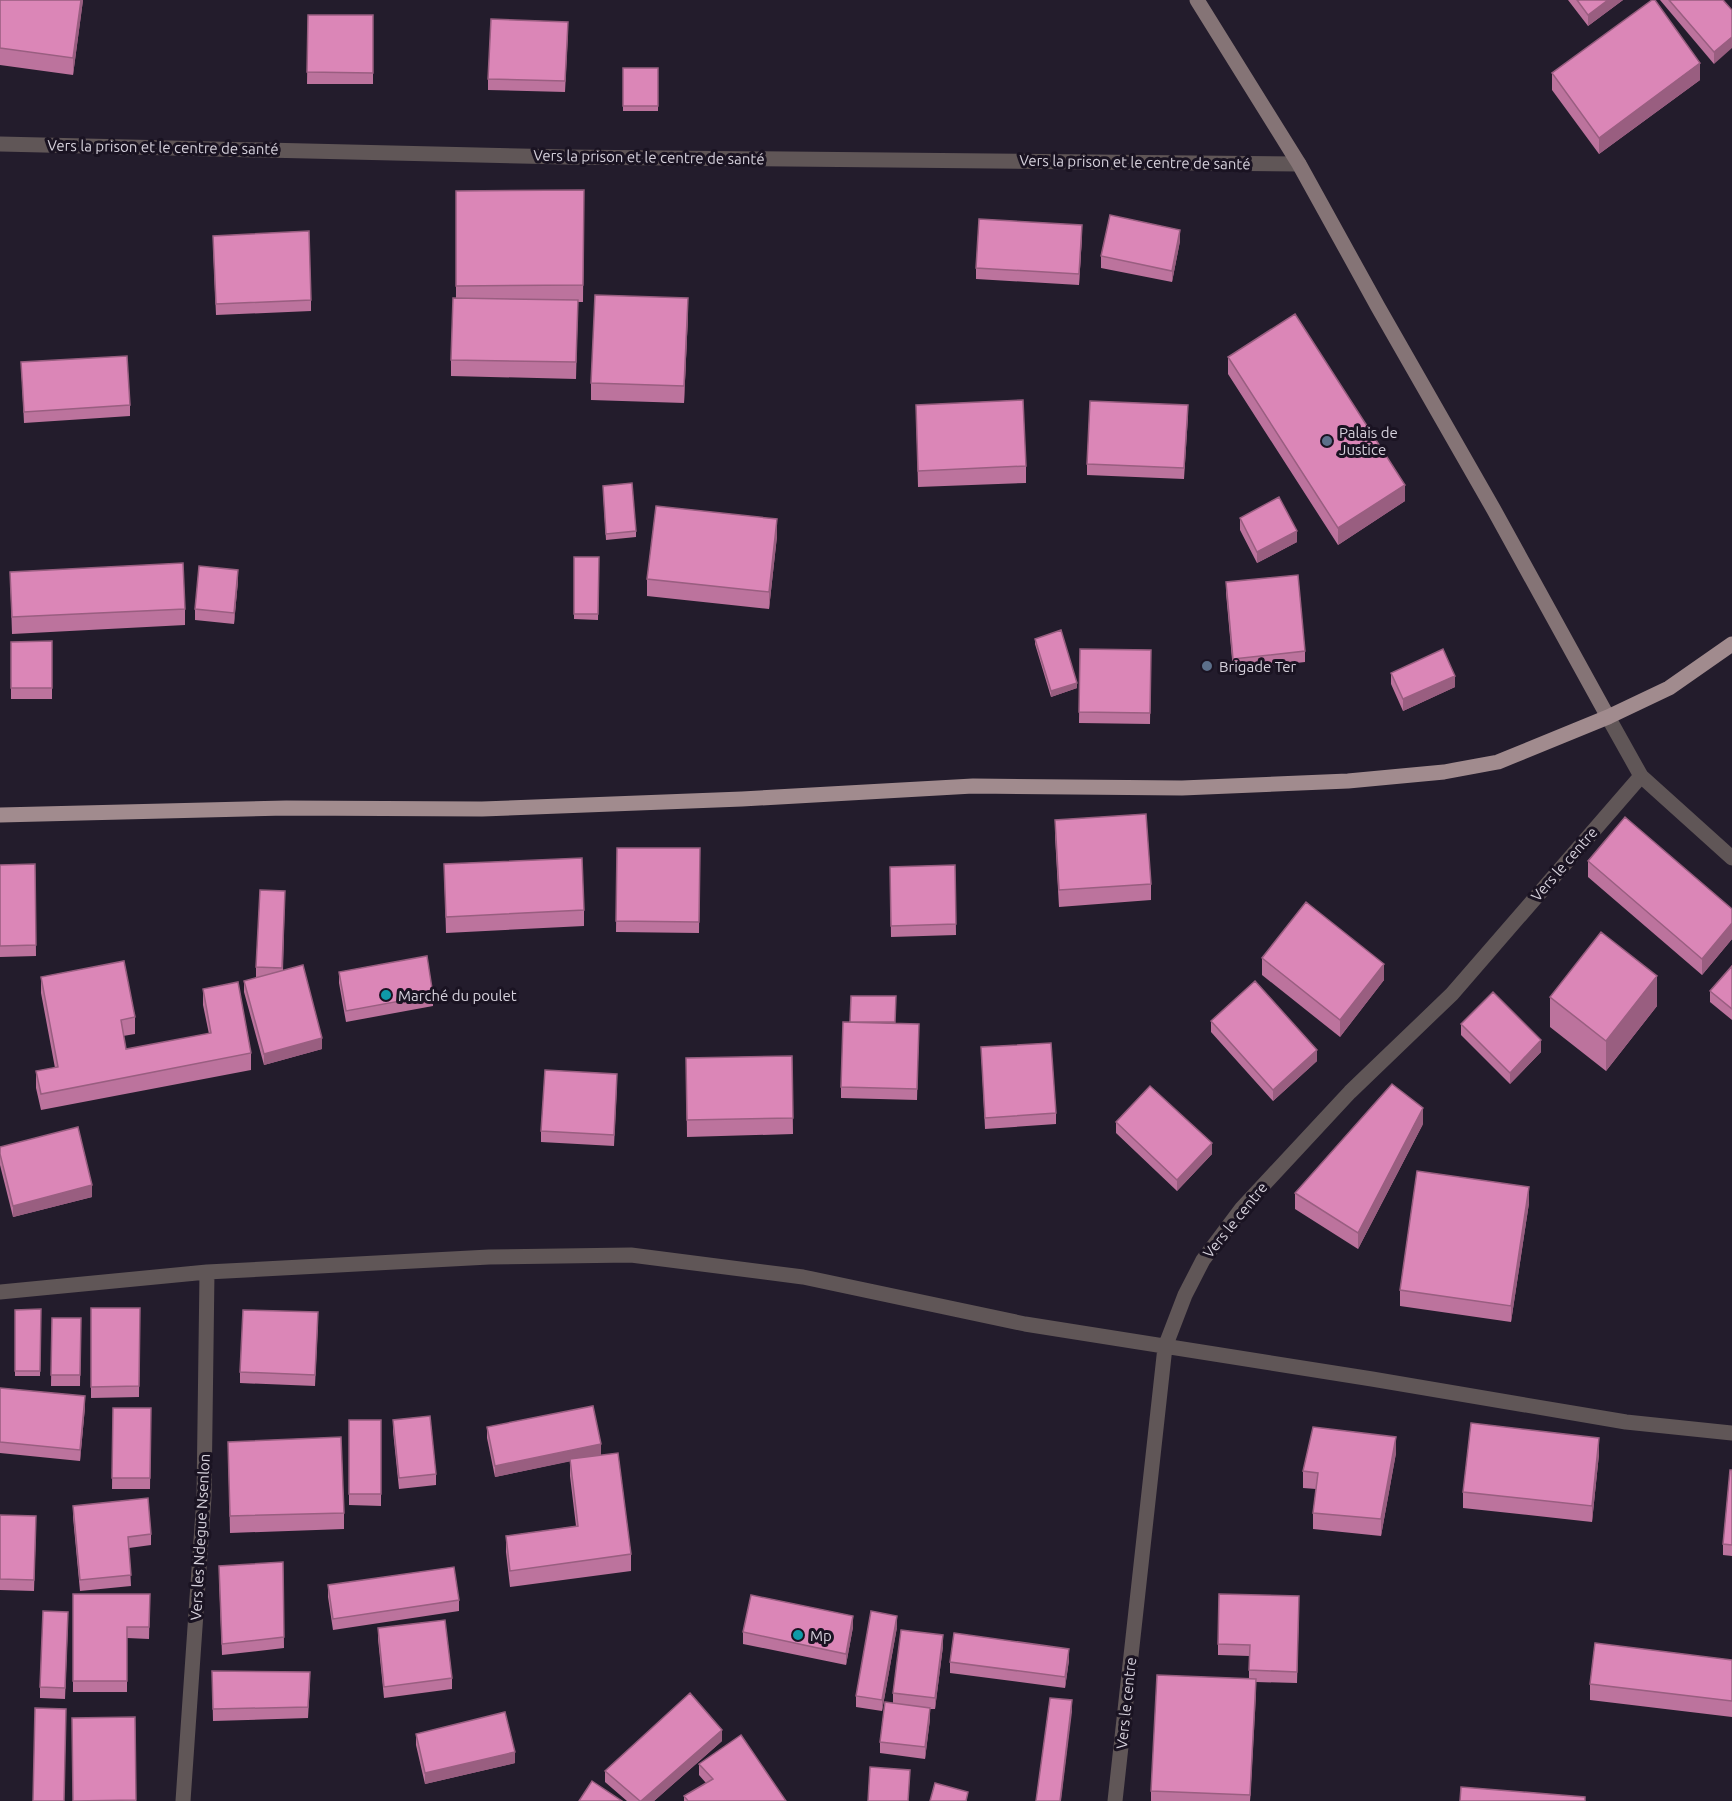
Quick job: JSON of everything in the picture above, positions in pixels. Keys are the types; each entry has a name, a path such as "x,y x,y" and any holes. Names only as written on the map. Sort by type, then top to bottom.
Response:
{"main road":[{"path":"0,815 286,808 482,808 742,799 973,786 1182,788 1348,781 1444,772 1498,762 1608,717 1669,688 1732,644"}],"street":[{"path":"1197,0 1299,164 1641,776 1732,858"},
{"name":"Vers la prison et le centre de santé","path":"0,144 566,157 1299,164"},
{"name":"Vers le centre","path":"1115,1801 1165,1347 1185,1295 1203,1260 1242,1208 1350,1092 1452,994 1641,776"},
{"path":"0,1292 207,1272 489,1257 631,1255 803,1277 1025,1324 1626,1422 1732,1433"},
{"name":"Vers les Ndegue Nsenlon","path":"183,1801 204,1497 207,1272"}],"building":[{"path":"0,0 81,0 73,58 0,48"},
{"path":"1577,0 1608,0 1588,15"},
{"path":"1655,0 1700,63 1599,138 1552,73"},
{"path":"1669,0 1723,0 1732,10 1732,37 1714,52"},
{"path":"308,15 373,15 373,73 307,72"},
{"path":"491,19 568,22 565,81 488,79"},
{"path":"623,68 658,68 658,106 623,106"},
{"path":"584,190 583,285 456,286 456,191"},
{"path":"1110,215 1180,230 1172,271 1101,256"},
{"path":"979,219 1082,225 1079,274 976,268"},
{"path":"309,231 311,300 216,304 213,236"},
{"path":"595,295 688,298 684,386 591,383"},
{"path":"453,298 578,300 576,362 451,360"},
{"path":"1295,314 1405,485 1338,528 1228,357"},
{"path":"127,356 130,405 24,412 21,362"},
{"path":"1023,400 1026,466 918,471 916,405"},
{"path":"1090,401 1188,405 1184,468 1087,464"},
{"path":"632,483 636,531 606,534 603,486"},
{"path":"1279,497 1297,531 1257,552 1240,518"},
{"path":"656,506 777,519 769,592 647,579"},
{"path":"574,557 599,557 598,614 574,614"},
{"path":"183,563 185,609 12,617 10,572"},
{"path":"199,566 238,570 234,613 195,609"},
{"path":"1298,575 1305,651 1233,659 1226,582"},
{"path":"1061,630 1077,683 1051,691 1035,639"},
{"path":"52,641 52,688 11,688 11,642"},
{"path":"1080,649 1151,650 1150,713 1079,712"},
{"path":"1443,649 1455,676 1403,699 1391,673"},
{"path":"1146,814 1151,884 1059,890 1055,820"},
{"path":"1625,817 1732,909 1732,923 1702,959 1588,861"},
{"path":"617,848 700,848 699,922 616,921"},
{"path":"582,858 584,910 446,917 444,864"},
{"path":"35,864 36,945 0,946 0,865"},
{"path":"955,865 956,924 891,926 890,867"},
{"path":"260,890 285,891 282,968 256,967"},
{"path":"1306,902 1384,964 1340,1020 1262,958"},
{"path":"1601,932 1657,976 1606,1041 1550,997"},
{"name":"Marché du poulet","path":"427,956 433,995 346,1011 339,972"},
{"path":"124,961 135,1017 121,1020 126,1049 211,1033 203,989 238,982 251,1053 41,1094 36,1071 58,1067 41,977"},
{"path":"303,965 322,1038 264,1054 244,981"},
{"path":"1732,966 1732,1009 1710,991"},
{"path":"1255,981 1317,1050 1273,1090 1211,1021"},
{"path":"1493,992 1541,1040 1510,1073 1461,1024"},
{"path":"851,996 896,996 895,1022 850,1022"},
{"path":"843,1022 919,1024 917,1089 841,1087"},
{"path":"1051,1043 1056,1113 985,1118 981,1047"},
{"path":"792,1056 793,1118 687,1120 686,1058"},
{"path":"545,1070 617,1074 614,1135 541,1131"},
{"path":"1392,1084 1423,1108 1358,1233 1295,1193"},
{"path":"1150,1086 1212,1143 1177,1180 1116,1122"},
{"path":"78,1127 92,1185 13,1206 0,1147"},
{"path":"1417,1171 1529,1187 1511,1306 1400,1290"},
{"path":"91,1308 140,1308 139,1386 91,1387"},
{"path":"41,1309 40,1371 15,1371 15,1310"},
{"path":"243,1310 318,1312 315,1375 240,1372"},
{"path":"52,1318 81,1318 80,1375 51,1375"},
{"path":"0,1388 85,1396 80,1450 0,1442"},
{"path":"593,1406 601,1444 495,1466 487,1427"},
{"path":"113,1408 151,1408 150,1478 112,1478"},
{"path":"430,1416 436,1474 399,1478 393,1420"},
{"path":"349,1420 381,1420 381,1494 349,1494"},
{"path":"1471,1423 1599,1438 1592,1506 1463,1492"},
{"path":"1313,1427 1396,1437 1381,1519 1313,1513 1318,1473 1303,1471"},
{"path":"341,1437 344,1513 230,1516 228,1442"},
{"path":"618,1453 631,1554 510,1571 506,1536 578,1526 570,1459"},
{"path":"1730,1470 1732,1470 1732,1545 1723,1544"},
{"path":"148,1498 151,1534 128,1537 131,1575 80,1580 73,1506"},
{"path":"0,1515 36,1516 34,1580 0,1579"},
{"path":"283,1562 284,1637 222,1644 219,1566"},
{"path":"454,1567 459,1600 333,1619 328,1585"},
{"path":"73,1594 150,1594 149,1627 127,1627 127,1681 73,1681"},
{"path":"1219,1594 1299,1596 1297,1672 1249,1670 1250,1645 1218,1644"},
{"name":"Mp","path":"751,1595 853,1616 846,1654 743,1632"},
{"path":"43,1611 68,1612 65,1688 40,1687"},
{"path":"871,1611 897,1616 882,1700 856,1696"},
{"path":"445,1620 452,1678 384,1687 378,1628"},
{"path":"901,1630 943,1635 935,1698 893,1693"},
{"path":"954,1633 1069,1649 1065,1677 950,1662"},
{"path":"1595,1643 1732,1660 1732,1701 1590,1684"},
{"path":"212,1671 310,1672 308,1707 213,1709"},
{"path":"1157,1675 1256,1679 1250,1795 1151,1791"},
{"path":"690,1693 722,1730 640,1801 605,1771"},
{"path":"1050,1698 1072,1700 1060,1801 1036,1801"},
{"path":"885,1702 930,1708 925,1747 880,1742"},
{"path":"35,1708 66,1709 64,1801 33,1801"},
{"path":"505,1712 515,1752 425,1773 416,1734"},
{"path":"135,1717 136,1800 73,1801 72,1718"},
{"path":"741,1735 786,1801 688,1801 684,1796 713,1779 699,1764"},
{"path":"870,1767 910,1770 908,1801 868,1801"},
{"path":"592,1781 622,1801 579,1801"},
{"path":"935,1783 968,1792 966,1801 930,1801"},
{"path":"1461,1787 1585,1797 1585,1801 1460,1801"}],"place":[{"name":"Palais de Justice","path":"1327,441"},
{"name":"Brigade Ter","path":"1207,666"},
{"name":"Marché du poulet","path":"386,995"},
{"name":"Mp","path":"798,1635"}]}
